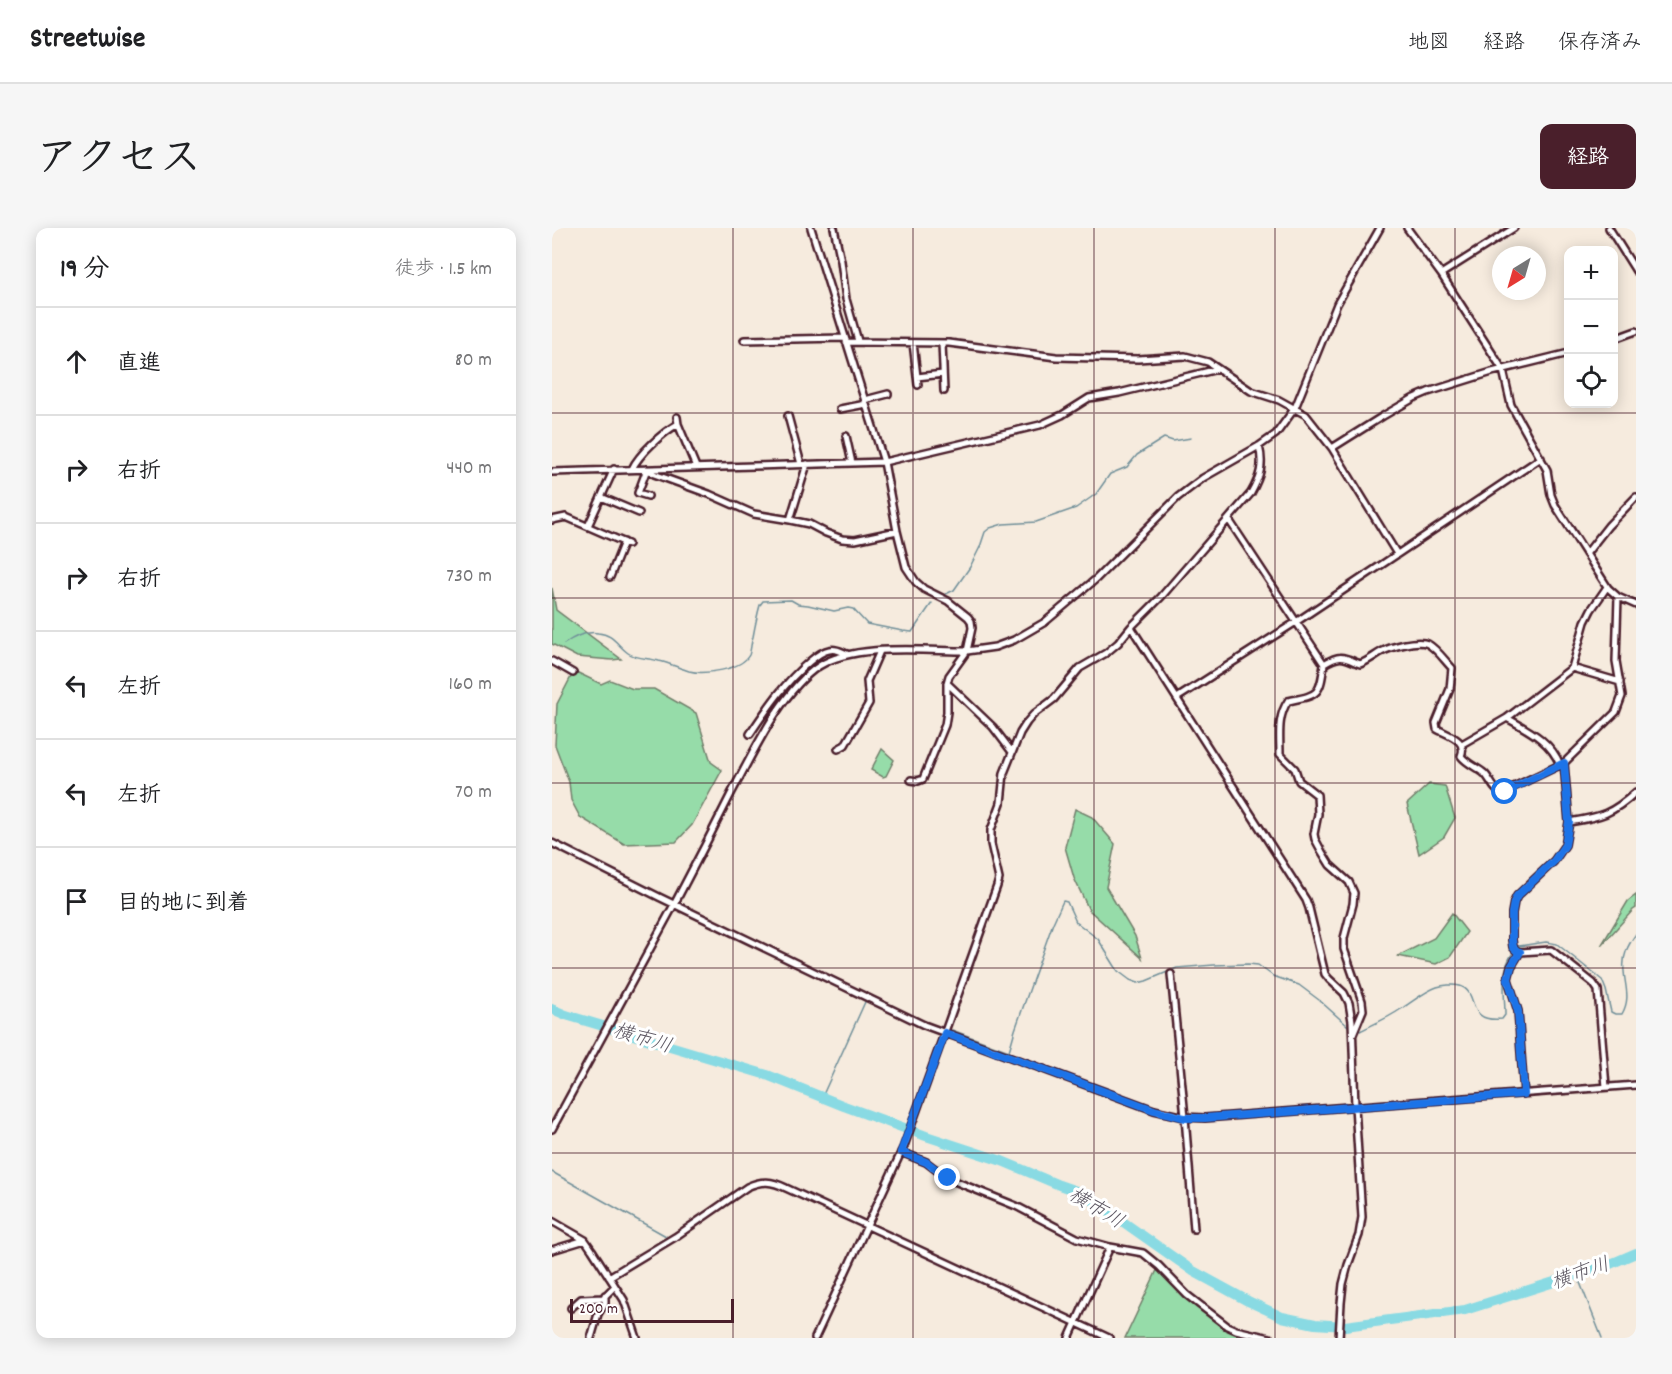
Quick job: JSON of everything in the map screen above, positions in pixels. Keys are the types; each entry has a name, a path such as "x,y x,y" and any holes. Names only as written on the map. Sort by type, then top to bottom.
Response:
{"street":[{"path":"811,228 884,462 906,567 924,589 948,602 971,621 972,628 967,651 949,676 947,683 947,712 940,738 923,779 911,780"},
{"path":"834,228 846,299 858,341"},
{"path":"552,1129 754,751 803,678 826,662 847,654 880,651 981,650 1004,644 1040,626 1096,579 1178,497 1203,478 1276,434 1294,408 1337,304 1380,228"},
{"path":"1407,228 1441,274 1502,369 1511,405 1547,470 1555,505 1607,587 1618,597 1636,604"},
{"path":"1441,274 1514,228"},
{"path":"1609,228 1636,271"},
{"path":"1618,338 1636,331"},
{"path":"744,340 942,343 1056,357 1138,359 1185,356 1197,358 1208,362 1251,391 1280,400 1306,415 1332,448 1397,554"},
{"path":"942,343 944,391"},
{"path":"913,344 918,386"},
{"path":"1332,448 1383,416 1428,392 1502,369 1565,354"},
{"path":"552,472 884,462 1040,425 1062,415 1089,398 1218,369"},
{"path":"917,376 943,374"},
{"path":"840,409 888,394"},
{"path":"788,416 804,464 790,519"},
{"path":"677,417 696,467"},
{"path":"632,469 635,462 669,429 678,424"},
{"path":"846,436 852,463"},
{"path":"814,1338 902,1149 997,886 999,879 991,844 991,830 1001,803 1004,773 1020,733 1034,714 1054,699 1080,668 1111,650 1229,520 1257,482 1262,466 1259,446"},
{"path":"1177,698 1296,622 1541,458"},
{"path":"588,526 614,469"},
{"path":"647,469 654,474 709,494 754,514 808,524 842,539 855,540 897,531"},
{"path":"647,469 638,493 648,496"},
{"path":"1587,554 1608,526 1636,497"},
{"path":"601,498 639,513"},
{"path":"552,520 566,517 626,543 610,577"},
{"path":"1229,520 1324,664 1322,684 1317,693 1311,697 1288,701 1282,709 1280,754 1295,769 1299,781 1317,795 1314,834 1330,865 1349,882 1354,893 1344,938 1344,949 1362,1001 1363,1011 1352,1036"},
{"path":"1462,744 1507,718 1572,668 1585,622 1607,587"},
{"path":"1324,664 1336,657 1343,657 1360,664 1395,646 1415,642 1428,644 1452,668 1450,689 1436,723 1437,729 1462,744 1462,758 1484,773 1499,793 1562,764 1616,712 1622,696 1616,661 1618,597"},
{"path":"1131,627 1306,900 1325,974 1344,993 1349,1003 1362,1217 1359,1235 1343,1284 1339,1338"},
{"path":"750,734 775,697 794,675 816,657 830,650 839,650 847,654"},
{"path":"838,749 845,745 869,703 867,681 880,651"},
{"path":"552,661 573,674"},
{"path":"1572,668 1620,682"},
{"path":"947,683 993,727 1012,752"},
{"path":"1507,718 1541,739 1562,764 1569,822 1563,849 1554,861 1517,896 1514,902 1513,947 1520,952 1551,950 1593,983 1598,990 1606,1087"},
{"path":"1569,822 1610,813 1636,792"},
{"path":"552,843 924,1025 1154,1110 1185,1118 1636,1085"},
{"path":"1520,952 1511,967 1508,979 1518,1011 1524,1094"},
{"path":"1171,974 1194,1229"},
{"path":"902,1149 926,1162 948,1178 1016,1206 1077,1238 1143,1253 1187,1295 1227,1326 1270,1338"},
{"path":"609,1277 675,1237 756,1183 770,1182 1109,1338"},
{"path":"552,1221 585,1240 627,1307 637,1338"},
{"path":"552,1250 585,1240"},
{"path":"1069,1338 1110,1247"},
{"path":"571,1308 581,1299 603,1298 615,1286"},
{"path":"591,1338 598,1314 605,1303 605,1295"}],"green space":[{"path":"552,588 556,610 621,659 577,657 552,644"},
{"path":"574,671 601,684 610,680 633,689 654,689 696,713 711,762 722,770 692,825 676,842 624,844 580,817 571,800 569,782 555,745 557,704"},
{"path":"882,749 894,760 886,776 883,777 871,770"},
{"path":"1429,784 1445,786 1455,818 1444,837 1419,854 1407,804"},
{"path":"1075,809 1092,817 1115,844 1106,887 1135,936 1142,958 1089,910 1074,878 1065,847"},
{"path":"1636,895 1636,908 1601,946 1628,901"},
{"path":"1452,913 1467,932 1450,957 1436,964 1398,956 1434,938"},
{"path":"1159,1266 1187,1295 1227,1326 1270,1338 1125,1338"}],"waterway":[{"path":"946,594 954,590 970,567 985,532 990,528 1003,524 1036,522 1076,508 1096,494 1110,474 1127,467 1137,455 1164,438 1173,441 1191,438"},
{"path":"564,644 585,634 603,634 635,656 689,671 712,672 730,668 745,660 749,655 760,605 763,601 791,600 798,604 834,611 853,609 867,624 912,632 932,603"},
{"path":"952,1030 1009,1051 1053,923 1063,901 1067,902 1076,922 1098,939 1118,971 1130,980 1138,983 1146,981 1177,968 1258,965 1273,976 1299,985 1348,1026"},
{"path":"1519,946 1546,942 1557,944 1602,980 1611,1012 1622,1014 1627,998 1624,960 1628,947 1636,934"},
{"path":"1360,1031 1391,1015 1428,991 1448,985 1466,989 1477,1012 1482,1016 1502,1019 1505,1015 1506,968 1512,954"},
{"path":"822,1097 865,1002"},
{"name":"横市川","path":"552,1009 767,1075 844,1106 1002,1161 1082,1193 1193,1271 1282,1317 1315,1324 1345,1326 1465,1310 1608,1265 1636,1253"},
{"path":"552,1172 666,1236"},
{"path":"1577,1275 1602,1338"}],"route":[{"path":"948,1178 926,1162 901,1152 945,1033 1154,1110 1185,1118 1524,1094 1518,1011 1508,979 1511,967 1520,952 1513,947 1512,913 1517,896 1554,861 1565,845 1569,822 1564,763 1505,792"}]}
